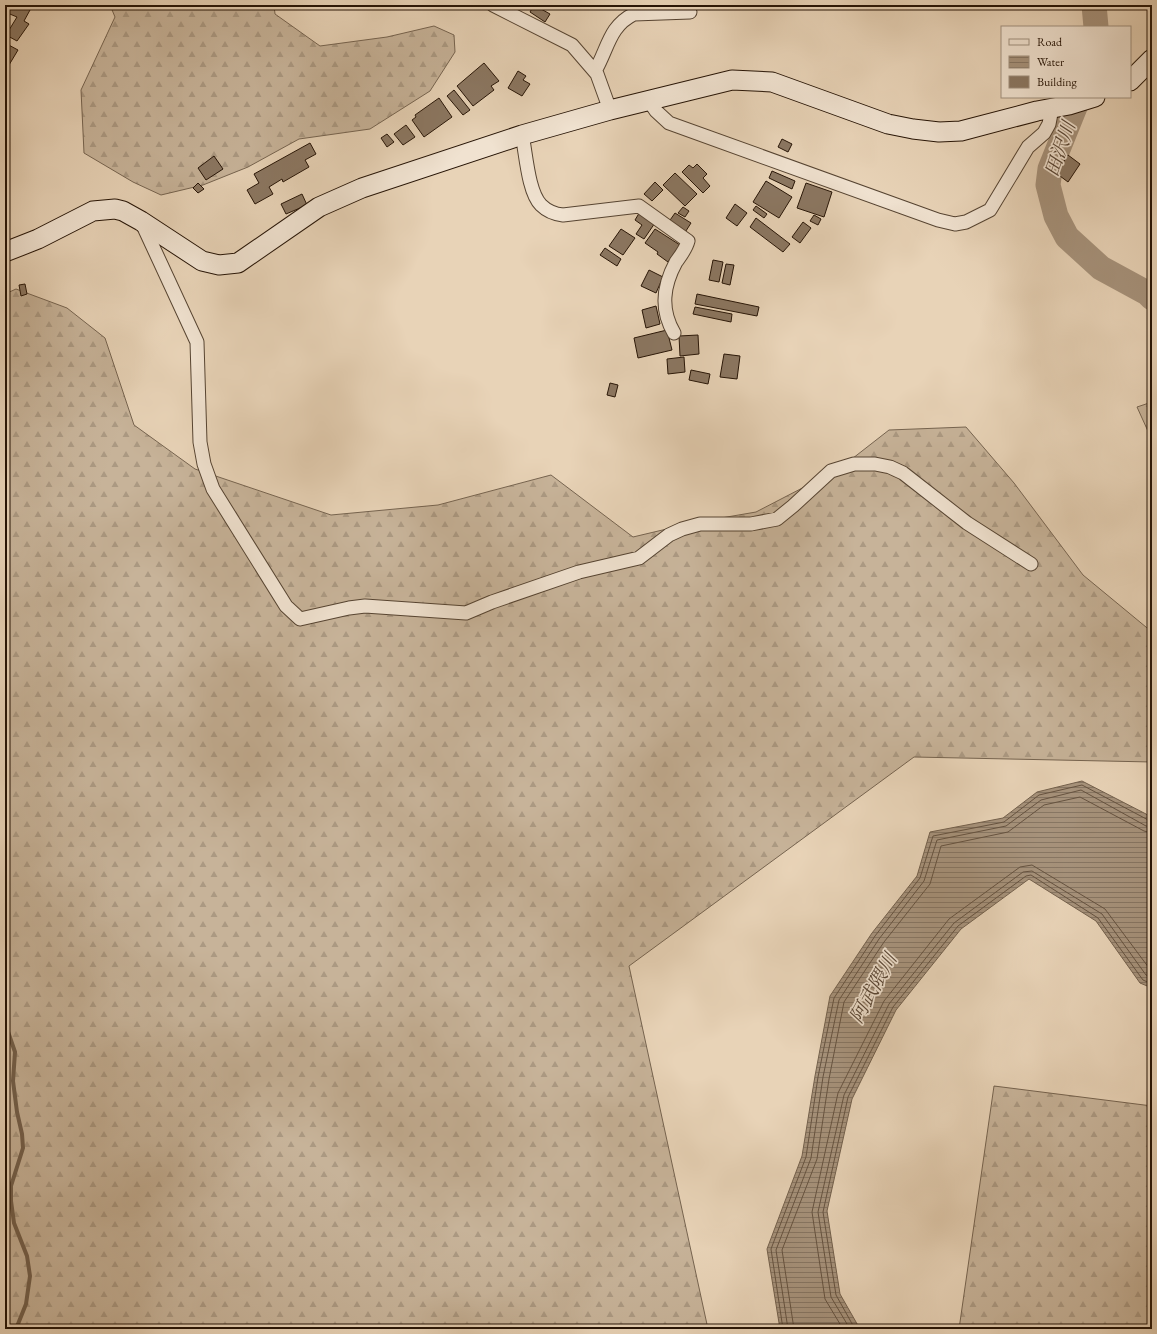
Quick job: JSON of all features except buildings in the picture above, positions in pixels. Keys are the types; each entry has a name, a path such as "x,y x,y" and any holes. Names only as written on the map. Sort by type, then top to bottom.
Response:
{"street":[{"path":"493,5 572,44 595,71 607,96 610,110"},
{"path":"595,71 616,26 626,17 634,14 690,12"},
{"path":"1131,80 1152,59"},
{"path":"5,252 38,239 93,211 115,209 123,211 141,221 202,261 219,265 238,263 309,213 331,200 362,188 522,135 610,110 732,80 760,80 784,86 888,124 939,132 961,131 1061,107 1092,98"},
{"path":"649,101 656,111 669,123 930,217 956,224 974,220 990,210 1028,147 1044,133 1061,107"},
{"path":"522,135 534,194 540,204 553,214 563,215 639,206 688,241 667,282 664,296 664,309 674,333"},
{"path":"141,221 197,342 200,442 204,464 213,489 286,606 300,619 365,606 466,613 492,602 579,572 639,558 669,535 682,529 700,524 751,524 777,519 831,471 854,464 875,464 890,467 903,473 968,523 1031,564"}],"green space":[{"path":"110,5 274,5 275,14 320,46 387,37 434,26 454,35 455,52 430,91 370,129 299,139 248,167 203,185 161,195 133,182 84,153 81,90 115,17"},
{"path":"16,289 67,308 105,338 134,425 195,469 331,515 438,505 551,475 633,537 692,523 756,512 839,469 889,430 966,427 1014,483 1083,575 1152,632 1152,762 914,757 629,966 708,1329 5,1329 5,294"},
{"path":"1152,402 1152,440 1137,407"},
{"path":"994,1086 1152,1106 1152,1329 959,1329"}],"water":[{"name":"阿武隈川","path":"1082,781 1146,814 1152,819 1152,988 1140,983 1096,921 1029,879 961,929 896,1010 852,1099 827,1211 840,1294 860,1329 780,1329 767,1249 802,1156 830,996 872,933 917,876 930,832 1003,818 1037,792"}],"waterway":[{"name":"田沢川","path":"1094,5 1096,26"},
{"name":"田沢川","path":"1079,98 1050,169 1048,185 1056,216 1067,237 1101,268 1147,293 1152,298"},
{"path":"5,1023 15,1052 13,1081 23,1148 11,1186 11,1201 14,1223 27,1256 30,1276 26,1304 16,1329"}]}
